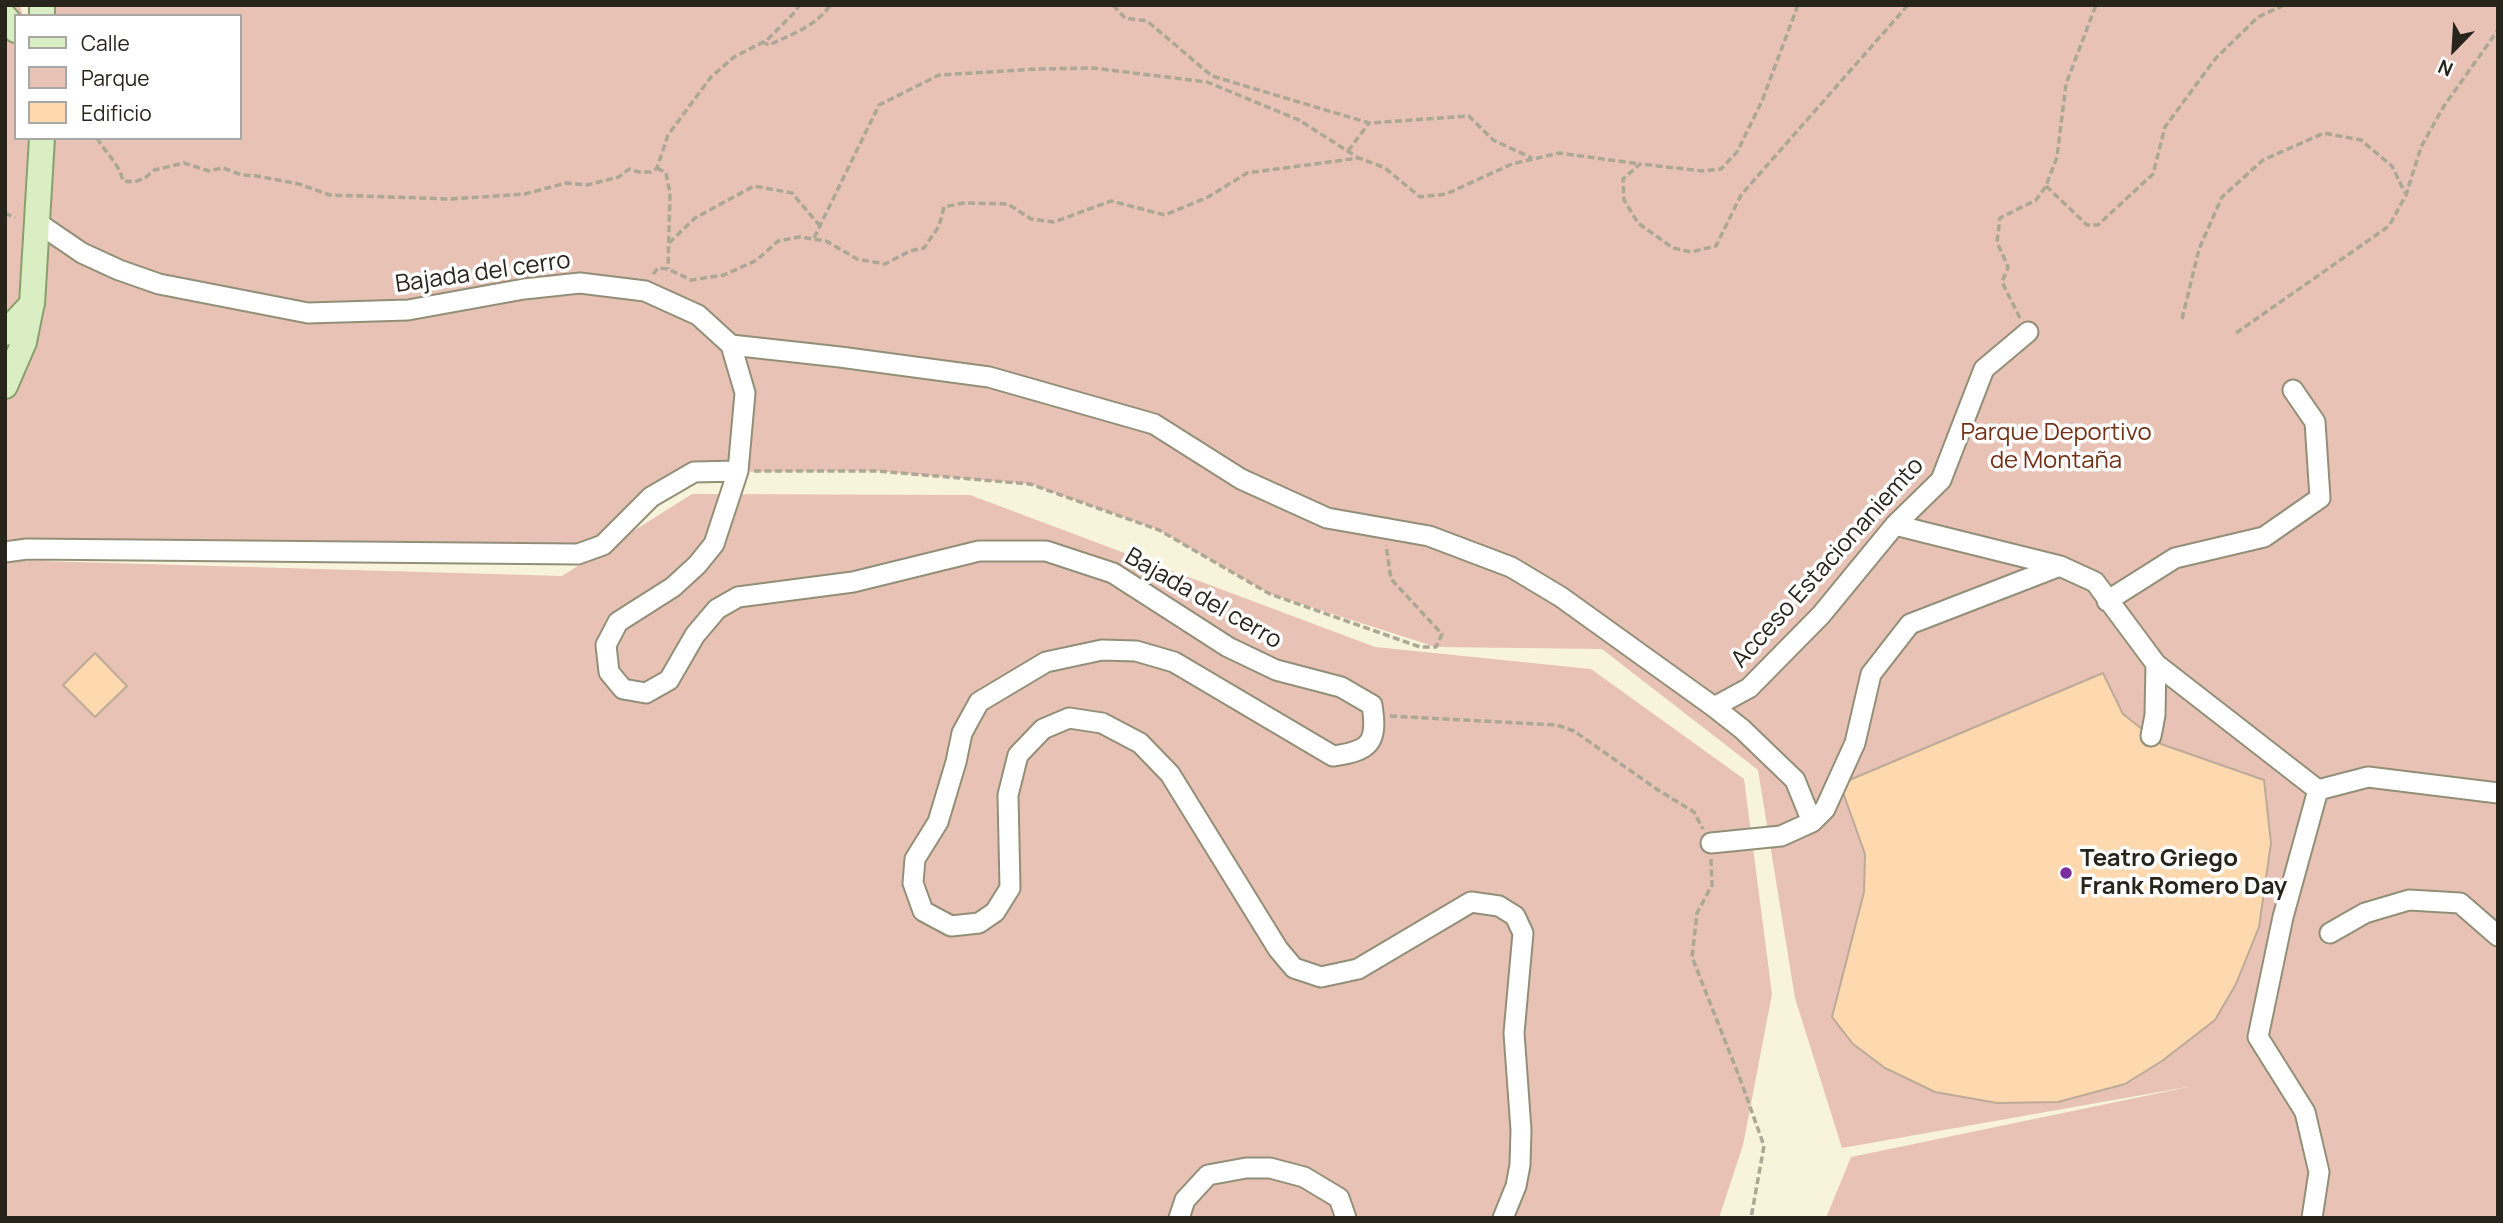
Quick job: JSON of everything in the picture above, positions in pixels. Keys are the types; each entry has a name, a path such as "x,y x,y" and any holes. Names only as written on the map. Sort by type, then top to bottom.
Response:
{"main road":[{"path":"5,386 24,342 32,304 27,221 42,140"},
{"path":"5,332 32,304"}],"street":[{"name":"Bajada del cerro","path":"27,221 82,253 159,284 307,313 408,310 524,289 580,283 645,290 698,315 731,345 745,393 738,471 714,544 673,587 618,622 606,645 609,672 623,689 646,692 669,680 695,635 717,609 738,597 853,582 979,551 1046,551 1113,573 1228,648 1276,670 1341,687 1372,705 1374,715"},
{"name":"Acceso Estacionaniemto","path":"1714,707 1749,688 1821,615 1895,525 1941,480 1984,369 2028,332"},
{"path":"731,345 840,356 989,377 1154,424 1241,479 1327,518 1429,536 1511,567 1561,597 1742,729 1795,780 1812,822"},
{"path":"2107,601 2175,558 2264,537 2320,498 2315,422 2293,390"},
{"path":"5,552 27,549 578,554 603,545 651,497 694,472 738,471"},
{"path":"1895,525 2060,566 2095,582 2156,664 2318,790"},
{"path":"1711,843 1781,836 1812,822 1825,809 1855,743 1871,674 1910,624 2060,566"},
{"path":"1374,715 1371,741 1357,752 1333,756 1174,662 1136,651 1102,650 1046,662 979,702 962,733 938,822 915,859 914,883 923,911 951,926 979,923 995,912 1010,888 1007,795 1018,755 1044,729 1069,718 1102,723 1140,743 1170,774 1278,949 1294,968 1321,977 1357,969 1471,902 1499,906 1515,916 1523,933 1514,1033 1521,1130 1520,1165 1516,1186 1503,1218"},
{"path":"2151,736 2155,715 2156,664"},
{"path":"2318,790 2368,777 2498,793"},
{"path":"2312,1218 2319,1172 2305,1112 2258,1037 2283,917 2318,790"},
{"path":"2330,933 2365,913 2409,900 2460,904 2498,936"},
{"path":"1179,1218 1185,1200 1209,1175 1246,1168 1270,1168 1304,1177 1339,1198 1346,1218"}],"path":[{"path":"98,140 118,164 123,181 134,182 145,178 154,170 184,163 209,171 223,168 242,175 299,184 330,195 451,199 525,194 566,183 587,185 619,177 629,169 651,172 657,168 668,135 711,77 734,57 762,42 796,11 799,5"},
{"path":"762,42 769,45 805,28 825,13 830,5"},
{"path":"1113,5 1125,18 1147,21 1212,76 1369,124 1469,116 1493,140 1534,159"},
{"path":"814,238 879,105 939,75 1093,68 1207,82 1300,120 1359,158 1385,168 1420,197 1446,194 1512,164 1559,153 1703,171 1721,169 1737,152 1762,101 1798,5"},
{"path":"1640,164 1623,179 1624,200 1638,223 1673,248 1691,252 1716,246 1741,195 1908,5"},
{"path":"2028,332 2002,282 2008,267 1997,242 1997,228 2000,218 2036,200 2046,186 2057,157 2066,84 2096,5"},
{"path":"2046,186 2087,225 2098,225 2153,174 2165,127 2215,59 2258,17 2284,5"},
{"path":"2236,334 2389,226 2406,195 2421,147 2444,106 2498,30"},
{"path":"1207,82 1212,76"},
{"path":"1348,151 1369,124"},
{"path":"2182,319 2199,249 2222,198 2263,160 2324,133 2361,140 2392,166 2406,195"},
{"path":"645,290 658,268 691,280 724,275 757,260 778,241 799,237 826,241 857,259 885,264 910,251 924,248 939,226 944,207 963,203 1008,204 1031,219 1054,222 1111,201 1165,215 1208,197 1247,173 1359,158"},
{"path":"657,168 666,173 670,193 668,270"},
{"path":"669,243 695,218 754,186 792,193 820,226"},
{"path":"5,213 27,221"},
{"path":"738,471 877,471 1030,484 1158,530 1270,594 1419,647 1436,647 1442,634 1391,579 1383,527"},
{"path":"1374,715 1557,725 1574,731 1694,812 1711,843 1712,885 1697,914 1692,957 1764,1146 1751,1218"}],"green space":[{"name":"Parque Deportivo de Montaña","path":"5,5 20,5 22,14 14,14 14,140 242,140 242,14 42,14 42,11 63,5 2498,5 2498,1218 1826,1218 1851,1157 2193,1086 1842,1148 1795,998 1758,770 1602,649 1436,647 1270,594 1159,530 1030,484 876,471 694,472 578,554 5,553"},
{"path":"692,494 970,495 1375,647 1591,669 1744,779 1772,994 1743,1145 1719,1218 5,1218 5,560 562,576"}],"building":[{"path":"95,653 127,686 95,717 63,685"},
{"name":"Teatro Griego Frank Romero Day","path":"2103,673 2123,714 2161,744 2264,780 2271,843 2259,927 2236,984 2215,1020 2162,1061 2125,1084 2058,1102 1997,1103 1935,1092 1885,1068 1853,1044 1832,1017 1864,892 1865,854 1840,784"}],"place":[{"name":"Teatro Griego Frank Romero Day","path":"2066,873"}]}
